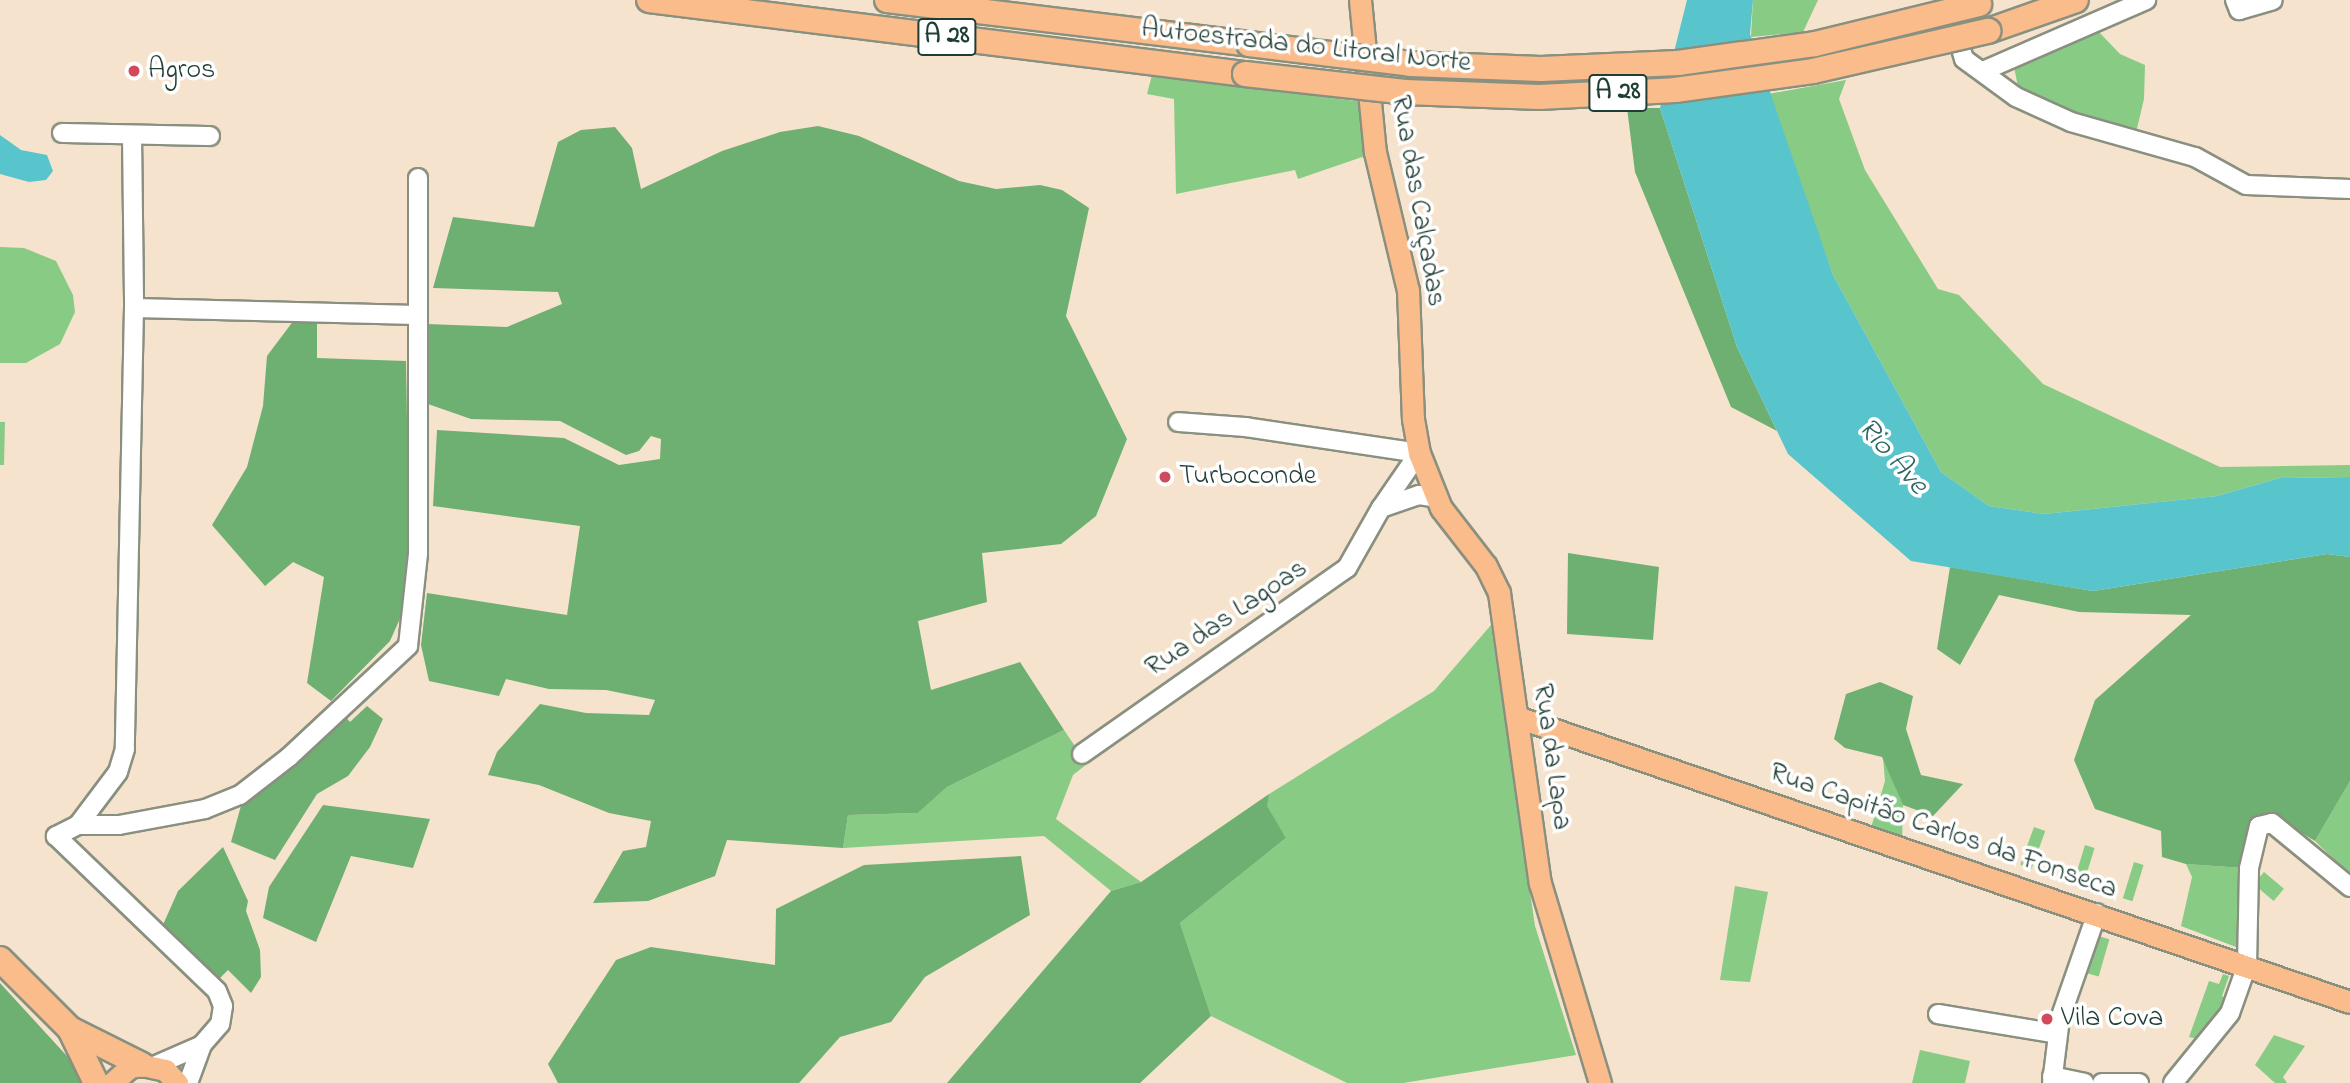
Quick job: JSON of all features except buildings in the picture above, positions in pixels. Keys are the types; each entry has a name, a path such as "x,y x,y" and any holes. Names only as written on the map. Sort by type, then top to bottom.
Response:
{"highway":[{"name":"Autoestrada do Litoral Norte","path":"649,0 1418,93 1539,97 1675,90 1813,71 1988,32 2076,0"},
{"name":"Autoestrada do Litoral Norte","path":"887,0 1411,64 1541,69 1678,63 1815,44 1986,2"},
{"path":"0,959 70,1030 96,1083"},
{"path":"70,1030 148,1065"}],"main road":[{"name":"Rua das Calçadas","path":"1360,0 1375,152 1408,290 1413,419 1419,453"},
{"name":"Rua da Lapa","path":"1419,453 1437,498 1486,566 1499,593 1540,883 1600,1083"},
{"name":"Rua Capitão Carlos da Fonseca","path":"1517,717 2097,913 2350,1002"},
{"path":"112,1083 130,1068 148,1065 177,1083"}],"street":[{"path":"1947,0 1964,59 2016,97 2071,122 2195,157 2246,185 2350,189"},
{"path":"1983,71 2147,0"},
{"path":"2235,0 2239,10 2273,0"},
{"path":"62,133 210,136"},
{"path":"132,135 134,308 125,748 118,772 78,825 56,836 217,991 223,1006 220,1024 202,1045 188,1083"},
{"path":"78,825 118,825 205,809 240,795 289,757 408,646 418,554 418,178"},
{"path":"134,308 418,315"},
{"path":"1178,422 1246,427 1419,453"},
{"name":"Rua das Lagoas","path":"1082,754 1347,568 1381,508 1419,453"},
{"path":"1381,508 1419,495 1437,498"},
{"path":"2174,1083 2230,1013 2247,965 2249,868 2259,826 2272,823 2350,887"},
{"path":"2084,1083 2052,1080 2057,1034 2097,913"},
{"path":"1938,1014 2057,1034"},
{"path":"148,1065 202,1045"},
{"path":"2102,1083 2139,1083"}],"green space":[{"path":"1753,0 1818,0 1803,32 1751,37"},
{"path":"2097,30 2120,54 2145,65 2144,99 2135,137 2057,111 2019,92 2014,67"},
{"path":"1152,75 1363,102 1365,156 1298,179 1295,170 1176,194 1174,99 1147,94"},
{"path":"1846,80 1839,99 1865,170 1938,289 1959,295 2043,384 2220,467 2350,465 2350,477 2280,478 2217,496 2044,514 1989,506 1941,472 1833,275 1768,94"},
{"path":"1627,108 1660,108 1737,347 1777,431 1731,407 1635,172"},
{"path":"818,126 859,136 959,181 996,189 1040,185 1062,190 1089,208 1066,316 1127,439 1096,516 1061,544 982,553 987,602 918,621 931,690 1020,662 1064,730 947,787 918,813 848,815 843,848 727,840 715,876 648,901 593,903 623,851 646,847 651,821 609,813 539,785 488,775 497,752 540,704 586,713 649,715 655,700 606,690 549,689 506,679 499,696 429,681 421,645 427,593 567,615 580,526 433,506 437,430 564,438 619,465 660,459 661,439 651,436 639,451 626,455 560,421 471,419 425,403 427,324 507,327 562,304 558,292 433,288 453,217 534,227 558,142 581,130 615,127 632,148 641,189 722,151 780,132"},
{"path":"0,247 24,248 56,261 73,295 75,312 60,344 26,363 0,363"},
{"path":"294,320 317,320 317,358 406,361 409,534 402,614 390,641 331,701 307,683 324,577 293,562 265,586 212,525 247,467 263,406 267,356"},
{"path":"0,422 5,422 4,465 0,465"},
{"path":"1568,553 1659,567 1653,640 1567,634"},
{"path":"2327,554 2350,557 2350,781 2315,841 2271,814 2264,816 2243,868 2186,864 2162,857 2161,831 2095,809 2074,760 2095,700 2191,615 2079,612 1999,595 1960,665 1937,649 1950,567 2093,591"},
{"path":"1491,625 1535,926 1576,1055 1403,1083 1347,1083 1211,1016 1180,923 1286,838 1266,806 1269,794 1434,691"},
{"path":"1880,682 1913,696 1906,729 1921,775 1963,784 1933,816 1903,805 1882,757 1845,748 1834,739 1846,694"},
{"path":"367,706 383,719 370,747 348,776 317,794 275,860 231,842 242,802 300,762 344,715 350,722"},
{"path":"1064,730 1087,764 1073,775 1056,819 1141,882 1111,891 1044,836 843,848 848,815 918,813 947,787"},
{"path":"1883,757 1903,805 1902,842 1870,831 1885,781"},
{"path":"2350,781 2350,875 2315,841"},
{"path":"1269,794 1267,806 1286,838 1180,923 1211,1016 1140,1083 947,1083 1111,891 1141,882"},
{"path":"323,805 430,819 413,868 351,856 316,942 263,918 269,887"},
{"path":"2034,827 2045,831 2032,869 2020,865"},
{"path":"2085,845 2095,848 2083,886 2073,883"},
{"path":"223,847 248,901 246,911 260,950 261,977 251,993 228,970 218,980 162,927 178,891"},
{"path":"1021,856 1030,915 925,977 891,1022 840,1037 799,1083 558,1083 548,1064 616,960 651,947 775,965 776,909 864,865"},
{"path":"2134,862 2144,865 2132,901 2123,898"},
{"path":"2186,864 2243,868 2242,941 2236,947 2181,926 2192,877"},
{"path":"2264,872 2284,889 2274,901 2254,884"},
{"path":"1735,886 1768,892 1750,982 1720,980"},
{"path":"2095,935 2109,939 2099,977 2084,972"},
{"path":"2223,974 2229,976 2222,996 2229,1001 2202,1040 2189,1037 2209,981 2219,984"},
{"path":"0,983 66,1055 86,1083 0,1083"},
{"path":"2274,1035 2305,1046 2283,1077 2287,1083 2275,1083 2255,1065"},
{"path":"1920,1050 1970,1061 1965,1083 1912,1083"}],"water":[{"name":"Rio Ave","path":"1687,0 1753,0 1750,34 1833,275 1941,472 1989,506 2044,514 2217,496 2280,478 2350,477 2350,557 2327,554 2093,591 1911,561 1788,454 1737,347 1660,108"},
{"path":"0,135 21,150 47,155 53,171 46,180 29,182 0,174"}],"place":[{"name":"Agros","path":"134,71"},
{"name":"Turboconde","path":"1165,477"},
{"name":"Vila Cova","path":"2047,1019"}]}
